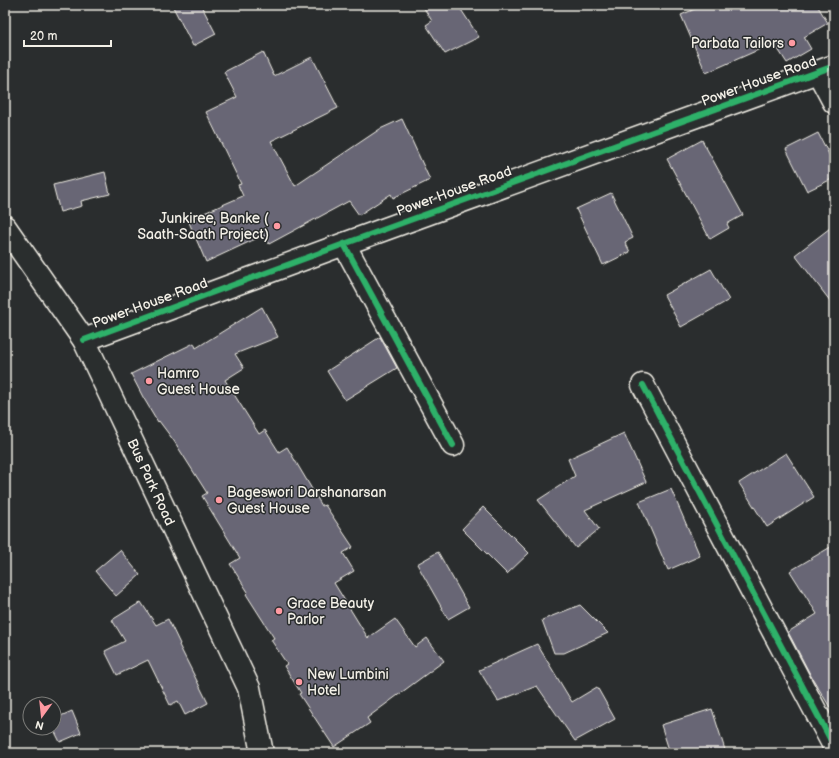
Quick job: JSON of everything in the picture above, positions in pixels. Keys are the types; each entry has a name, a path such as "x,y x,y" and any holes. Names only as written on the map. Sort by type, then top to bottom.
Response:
{"street":[{"path":"826,69 834,102"},
{"name":"Power House Road","path":"84,340 826,69"},
{"name":"Bus Park Road","path":"5,227 84,340 249,688 262,753"},
{"path":"344,244 453,445"},
{"path":"643,385 834,746"}],"building":[{"path":"172,5 201,5 216,34 193,46"},
{"path":"422,5 458,5 479,37 445,54 426,25 432,21"},
{"path":"704,5 817,5 828,23 804,37 811,49 787,63 774,43 706,73 681,15"},
{"path":"263,52 274,76 312,57 338,108 271,141 295,186 380,129 402,119 430,180 393,198 391,194 359,215 349,201 269,244 264,235 206,262 188,220 243,196 238,185 241,184 206,112 237,97 224,72"},
{"path":"818,133 834,164 834,178 807,191 786,149"},
{"path":"702,140 743,215 727,224 729,228 710,239 667,159"},
{"path":"105,172 110,194 81,201 82,206 60,212 53,185"},
{"path":"611,193 633,238 625,242 630,252 603,265 576,209"},
{"path":"834,225 834,306 795,255"},
{"path":"711,269 729,300 681,327 664,295"},
{"path":"262,307 278,337 235,354 244,368 225,380 259,434 265,430 279,452 287,447 322,506 325,505 353,547 343,553 354,571 334,583 368,638 395,619 415,647 427,638 444,661 367,718 370,723 334,747 299,694 301,693 284,666 287,664 271,640 274,638 246,594 248,592 230,564 240,558 202,496 207,493 174,441 159,421 158,422 131,374 194,343 196,348"},
{"path":"380,337 397,368 345,400 327,371"},
{"path":"624,433 646,482 585,510 599,529 576,548 538,500 575,476 568,459"},
{"path":"786,453 814,497 767,527 739,483"},
{"path":"671,489 700,556 668,570 639,502"},
{"path":"483,507 529,553 507,574 462,529"},
{"path":"834,545 834,714 811,676 788,632 817,614 790,571"},
{"path":"120,550 140,575 116,596 95,571"},
{"path":"438,552 469,607 448,619 417,564"},
{"path":"141,602 156,625 168,619 180,644 179,645 208,703 185,715 178,701 170,705 148,660 117,675 105,651 125,641 112,620"},
{"path":"580,605 608,633 564,653 554,653 542,620"},
{"path":"537,644 572,702 597,687 615,719 575,741 537,686 498,701 479,670"},
{"path":"712,709 726,753 670,753 661,725"},
{"path":"72,711 81,733 60,742 57,736 62,736 62,715"}],"cycle path":[{"path":"84,340 834,66"},
{"path":"344,244 453,445"},
{"path":"643,385 834,746"}],"place":[{"name":"Parbata Tailors","path":"792,43"},
{"name":"Junkiree, Banke ( Saath-Saath Project)","path":"277,226"},
{"name":"Hamro Guest House","path":"149,381"},
{"name":"Bageswori Darshanarsan Guest House","path":"219,500"},
{"name":"Grace Beauty Parlor","path":"279,611"},
{"name":"New Lumbini Hotel","path":"299,682"}]}
